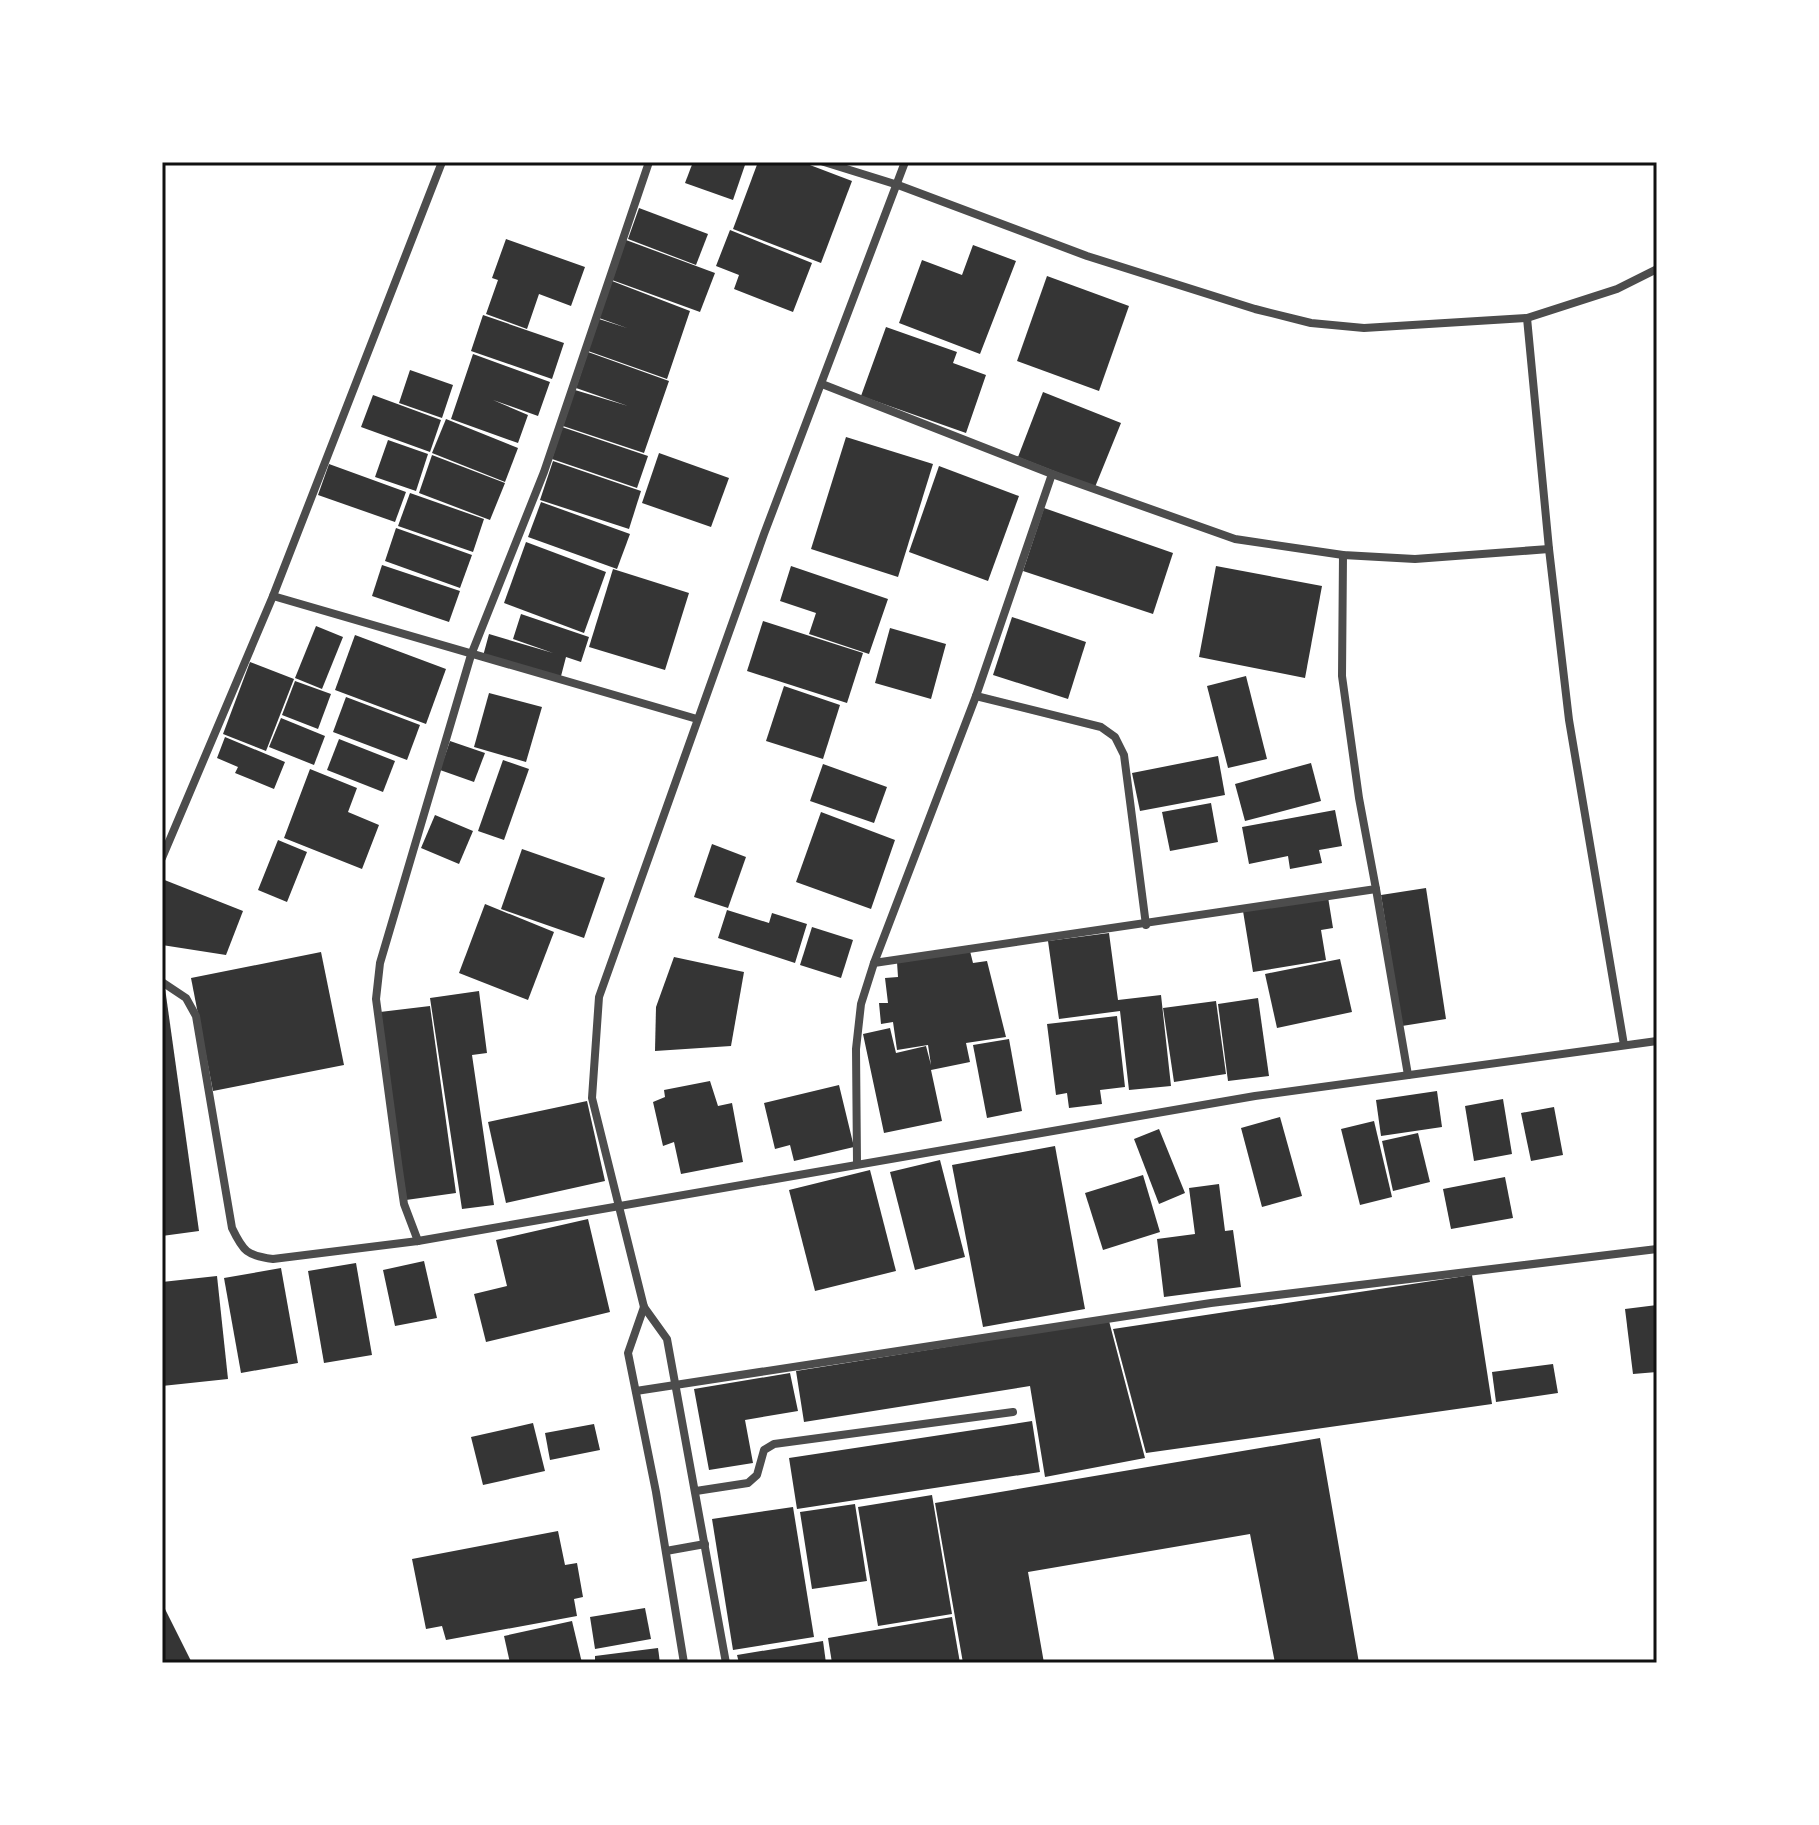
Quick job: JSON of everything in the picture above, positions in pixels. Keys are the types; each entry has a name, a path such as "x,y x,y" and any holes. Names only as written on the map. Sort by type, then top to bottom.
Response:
{"street":[{"path":"162,858 273,596 442,162"},
{"path":"418,1241 404,1204 376,999 380,963 471,655 544,472 649,162"},
{"path":"824,162 898,185 1087,256 1255,309 1311,323 1364,328 1527,318 1617,289 1657,269"},
{"path":"726,1663 667,1339 644,1307 592,1098 599,997 697,719 905,162"},
{"path":"1527,318 1569,720 1624,1045"},
{"path":"822,384 1052,474 1235,539 1343,555 1415,559 1549,549"},
{"path":"857,1163 856,1049 861,1004 976,696 1052,474"},
{"path":"1343,555 1342,676 1359,798 1408,1075"},
{"path":"273,596 697,719"},
{"path":"976,696 1101,727 1115,737 1124,755 1146,925"},
{"path":"874,963 1376,889"},
{"path":"162,982 186,998 196,1016 232,1228 241,1248 255,1257 273,1259 418,1241 1240,1099 1657,1041"},
{"path":"636,1391 1211,1303 1657,1249"},
{"path":"644,1307 628,1353 684,1663"},
{"path":"696,1491 748,1483 757,1475 764,1450 774,1444 1013,1412"},
{"path":"666,1551 705,1544"}],"building":[{"path":"693,162 746,162 733,200 685,183"},
{"path":"758,162 802,162 852,181 821,263 733,229"},
{"path":"639,208 708,234 696,265 628,239"},
{"path":"730,230 812,263 793,312 734,289 739,275 716,266"},
{"path":"506,239 585,267 571,306 539,294 527,329 486,314 498,280 492,278"},
{"path":"626,240 715,273 700,312 612,280"},
{"path":"973,245 1016,261 980,354 899,323 922,260 962,275"},
{"path":"1047,276 1129,306 1099,391 1017,361"},
{"path":"612,281 690,311 667,379 588,351 599,319 627,328 599,318"},
{"path":"483,315 564,343 552,379 471,351"},
{"path":"886,327 957,352 953,363 986,375 966,433 861,396"},
{"path":"588,352 669,381 644,453 563,426 575,390 628,406 576,388"},
{"path":"473,354 550,382 538,416 493,400 528,415 518,443 451,419"},
{"path":"410,370 453,385 442,418 399,403"},
{"path":"1043,392 1121,423 1095,487 1018,457"},
{"path":"373,395 441,420 430,452 361,427"},
{"path":"446,419 518,448 505,482 432,453"},
{"path":"562,427 648,456 637,488 552,459"},
{"path":"846,437 933,464 898,577 811,549"},
{"path":"388,440 428,454 416,491 375,477"},
{"path":"659,453 729,478 711,527 642,503"},
{"path":"432,455 505,483 490,520 419,493"},
{"path":"553,461 641,491 629,529 540,500"},
{"path":"329,464 406,492 395,522 318,495"},
{"path":"939,466 1019,496 988,581 909,552"},
{"path":"410,493 484,519 473,552 398,526"},
{"path":"541,502 630,534 617,569 528,537"},
{"path":"1044,508 1173,553 1153,614 1023,571"},
{"path":"396,528 472,555 460,588 385,561"},
{"path":"526,542 606,572 584,633 504,603"},
{"path":"382,565 460,591 449,622 372,596"},
{"path":"791,566 888,599 869,654 809,634 816,613 780,601"},
{"path":"1216,566 1322,586 1305,678 1199,657"},
{"path":"613,569 689,593 665,670 589,647"},
{"path":"521,614 589,637 581,662 566,657 560,680 483,656 489,634 553,653 513,639"},
{"path":"1012,617 1086,642 1068,699 993,675"},
{"path":"763,621 863,653 847,703 747,671"},
{"path":"316,626 343,637 322,689 295,678"},
{"path":"890,628 946,644 931,699 875,683"},
{"path":"355,635 446,669 426,724 335,690"},
{"path":"250,662 294,679 266,751 223,734"},
{"path":"1246,676 1267,759 1228,768 1207,686"},
{"path":"295,681 331,694 318,729 282,715"},
{"path":"784,686 840,705 823,759 766,741"},
{"path":"489,693 542,707 526,762 474,747"},
{"path":"346,697 420,725 407,760 333,732"},
{"path":"281,718 325,736 314,765 269,747"},
{"path":"225,737 285,762 274,789 235,773 238,767 217,758"},
{"path":"339,739 395,761 383,792 327,770"},
{"path":"450,741 485,753 474,782 440,770"},
{"path":"1218,756 1225,795 1140,811 1132,773"},
{"path":"503,760 529,769 504,840 478,831"},
{"path":"1311,763 1321,801 1245,821 1235,784"},
{"path":"823,764 887,787 874,823 810,801"},
{"path":"310,769 357,788 348,812 379,825 362,869 284,838"},
{"path":"1211,803 1218,842 1170,851 1162,812"},
{"path":"1335,810 1342,846 1319,850 1322,863 1290,869 1288,856 1249,864 1242,827"},
{"path":"821,812 895,840 871,909 796,882"},
{"path":"435,815 473,831 459,864 421,848"},
{"path":"278,840 307,852 287,902 258,890"},
{"path":"712,844 746,857 728,908 694,897"},
{"path":"522,849 605,878 584,938 501,909"},
{"path":"162,879 243,911 226,955 162,945"},
{"path":"1426,888 1446,1019 1402,1026 1381,895"},
{"path":"1328,897 1333,928 1321,930 1326,960 1253,972 1243,911"},
{"path":"485,904 554,932 528,1000 459,973"},
{"path":"727,910 769,923 772,913 807,924 795,963 718,938"},
{"path":"812,927 853,940 841,978 800,965"},
{"path":"1109,933 1118,1000 1161,995 1171,1086 1129,1090 1120,1011 1059,1019 1048,941"},
{"path":"970,951 973,963 987,961 1006,1037 966,1043 970,1062 931,1070 942,1121 884,1133 863,1034 890,1028 896,1053 926,1046 931,1065 928,1045 897,1050 893,1022 881,1024 879,1003 888,1003 885,978 898,977 897,962"},
{"path":"321,952 344,1065 213,1091 191,978"},
{"path":"674,957 744,972 731,1046 655,1051 656,1007"},
{"path":"1340,959 1352,1012 1277,1028 1265,974"},
{"path":"162,988 165,988 199,1231 162,1236"},
{"path":"479,991 487,1053 472,1055 494,1205 462,1209 430,998"},
{"path":"1258,998 1269,1076 1228,1081 1218,1004"},
{"path":"1216,1001 1226,1074 1174,1082 1163,1008"},
{"path":"430,1006 456,1193 406,1200 380,1012"},
{"path":"1117,1016 1125,1087 1100,1090 1102,1104 1069,1108 1067,1093 1056,1095 1047,1024"},
{"path":"1009,1039 1022,1111 987,1118 973,1045"},
{"path":"710,1081 718,1106 732,1103 743,1162 681,1174 674,1142 663,1146 653,1102 665,1097 664,1090"},
{"path":"839,1085 854,1147 794,1161 790,1145 775,1149 764,1103"},
{"path":"1437,1091 1442,1127 1381,1136 1376,1100"},
{"path":"1503,1099 1512,1154 1474,1161 1465,1106"},
{"path":"587,1101 605,1181 506,1203 488,1122"},
{"path":"1554,1107 1563,1155 1531,1161 1521,1113"},
{"path":"1280,1117 1302,1196 1262,1207 1241,1128"},
{"path":"1374,1121 1392,1197 1360,1205 1341,1129"},
{"path":"1159,1129 1185,1193 1159,1204 1134,1139"},
{"path":"1418,1133 1430,1182 1393,1191 1382,1141"},
{"path":"1055,1146 1085,1309 983,1327 952,1165"},
{"path":"940,1160 965,1257 915,1270 890,1172"},
{"path":"870,1170 896,1271 815,1291 789,1190"},
{"path":"1143,1175 1160,1232 1103,1250 1085,1193"},
{"path":"1505,1177 1513,1218 1451,1229 1443,1189"},
{"path":"1219,1184 1225,1231 1233,1230 1241,1287 1164,1297 1157,1239 1195,1234 1189,1188"},
{"path":"588,1219 610,1312 486,1342 474,1294 507,1286 496,1240"},
{"path":"424,1261 437,1318 395,1326 383,1270"},
{"path":"356,1263 372,1355 324,1363 308,1271"},
{"path":"281,1268 298,1363 241,1373 224,1278"},
{"path":"1472,1275 1492,1404 1146,1453 1113,1329"},
{"path":"217,1276 228,1379 162,1386 162,1282"},
{"path":"1657,1305 1657,1372 1633,1374 1625,1309"},
{"path":"1109,1321 1145,1458 1045,1477 1030,1386 804,1422 796,1371"},
{"path":"1553,1364 1558,1393 1496,1402 1492,1372"},
{"path":"790,1373 798,1411 745,1420 753,1463 709,1470 694,1389"},
{"path":"1032,1421 1040,1472 797,1509 789,1458"},
{"path":"533,1423 545,1471 483,1485 471,1437"},
{"path":"594,1424 600,1450 550,1460 545,1433"},
{"path":"1320,1438 1359,1663 1275,1663 1250,1534 1028,1572 1044,1663 963,1663 935,1503"},
{"path":"932,1495 952,1614 878,1626 858,1507"},
{"path":"855,1504 867,1581 812,1589 800,1512"},
{"path":"793,1507 814,1637 733,1650 712,1519"},
{"path":"558,1531 565,1565 577,1563 583,1597 574,1599 577,1616 446,1640 442,1626 426,1629 412,1559"},
{"path":"645,1608 651,1639 595,1649 590,1617"},
{"path":"165,1609 192,1663 162,1663 162,1610"},
{"path":"952,1617 960,1663 832,1663 828,1638"},
{"path":"572,1621 582,1663 510,1663 504,1636"},
{"path":"823,1641 826,1663 739,1663 737,1655"},
{"path":"658,1648 660,1663 595,1663 595,1656"}]}
